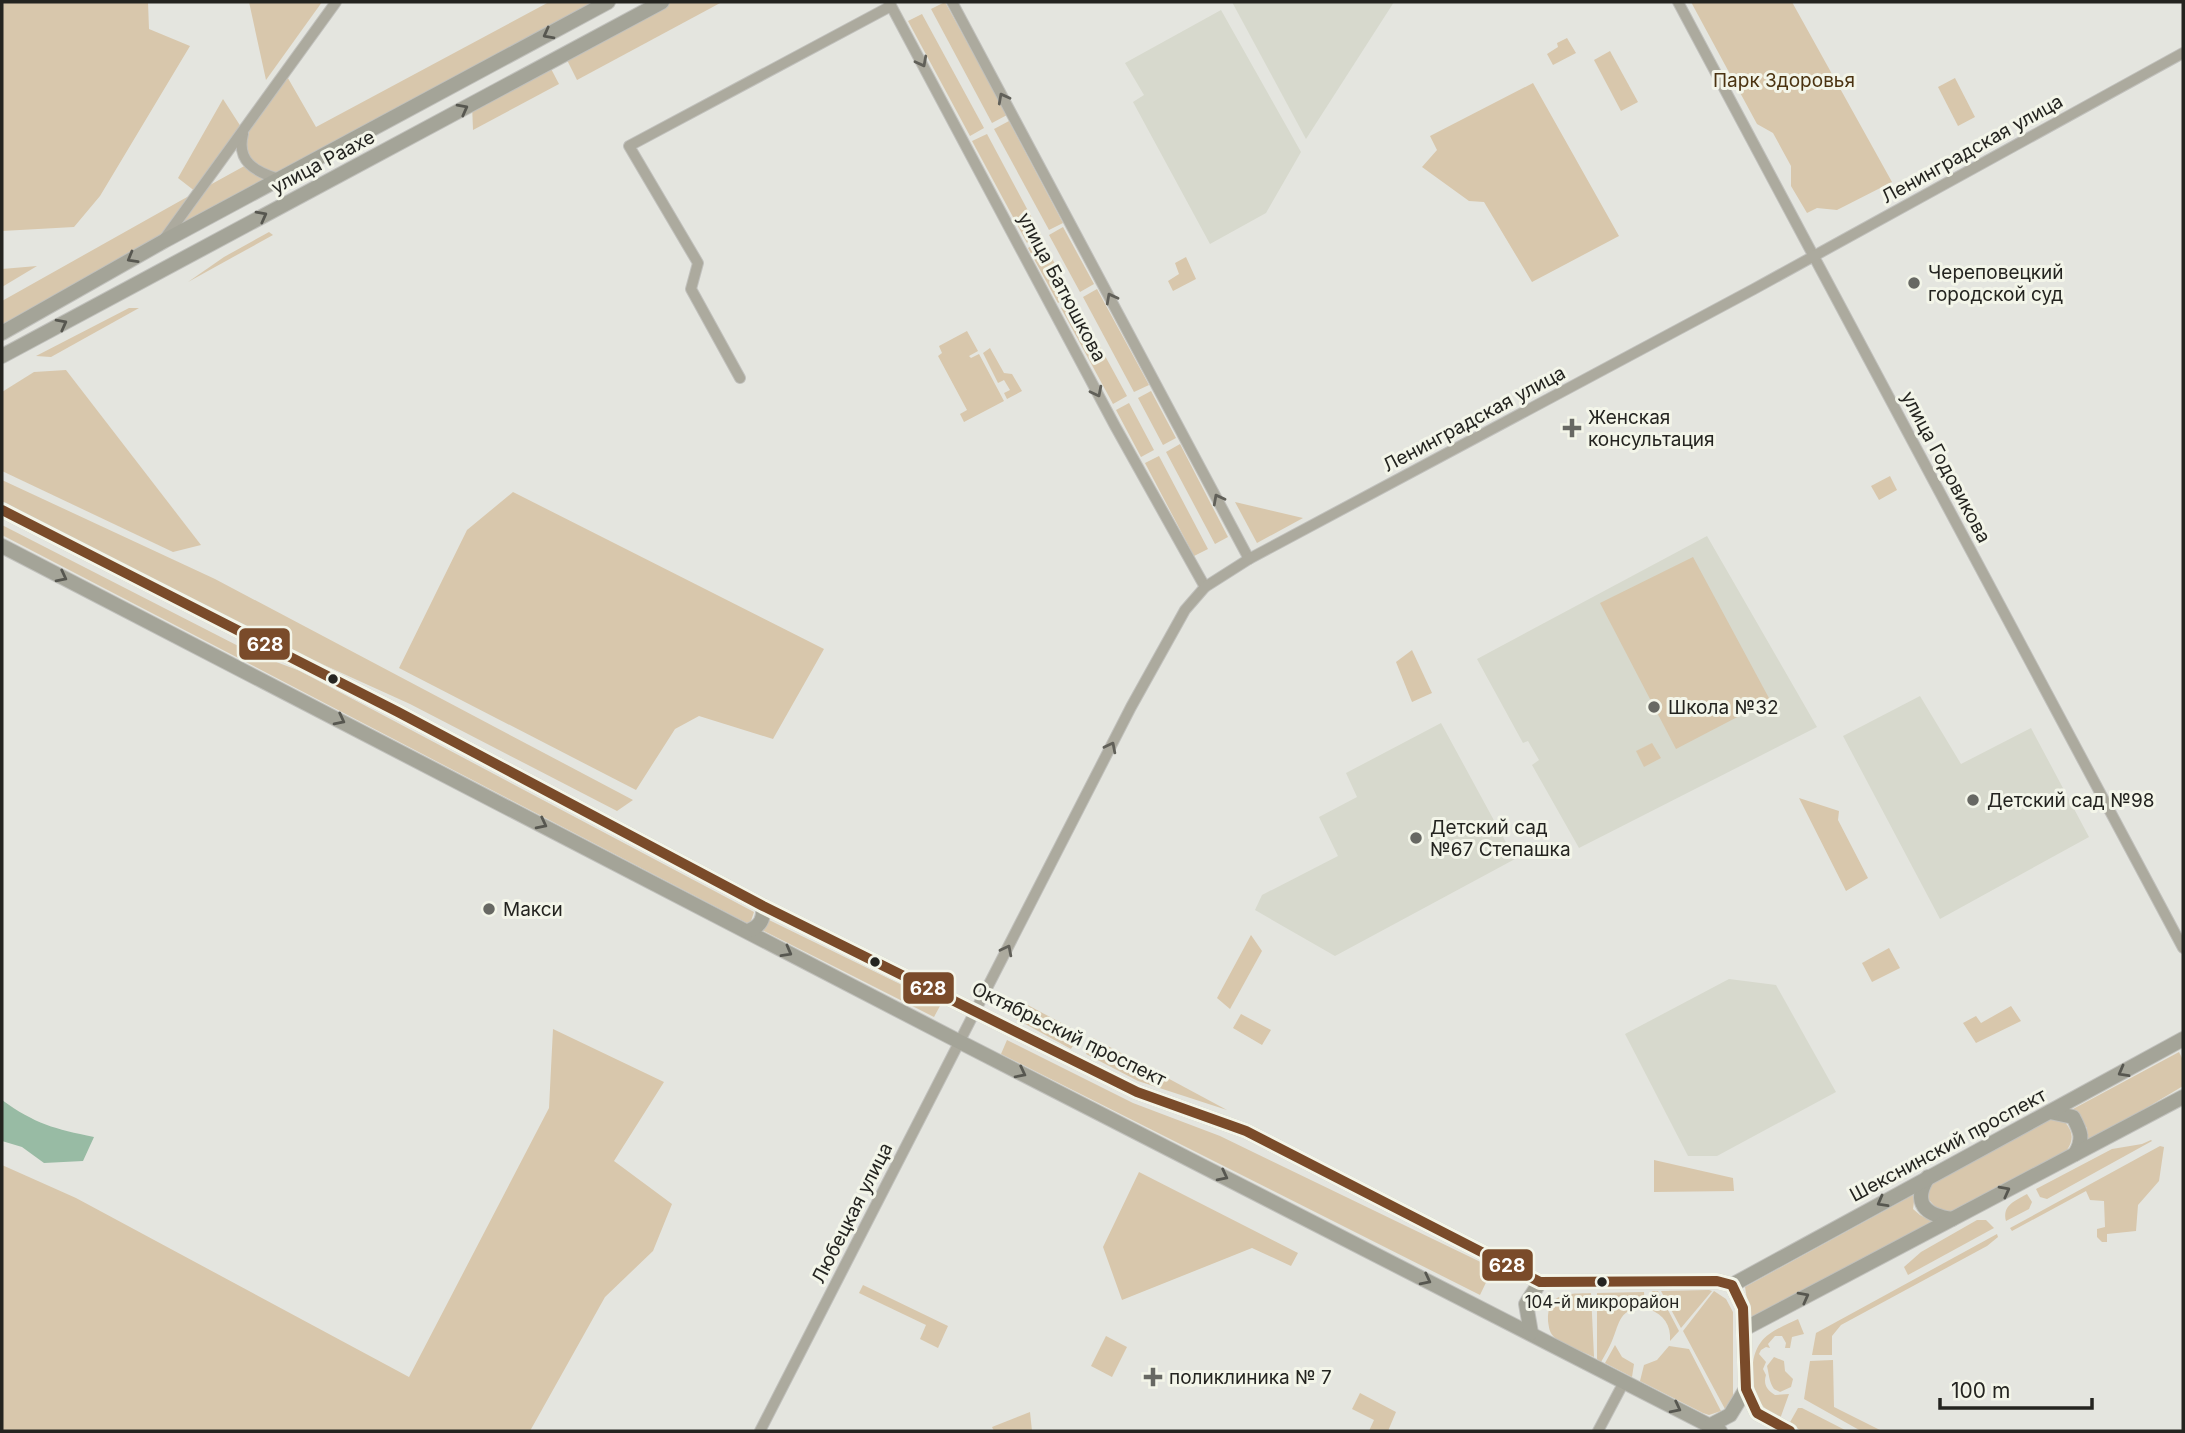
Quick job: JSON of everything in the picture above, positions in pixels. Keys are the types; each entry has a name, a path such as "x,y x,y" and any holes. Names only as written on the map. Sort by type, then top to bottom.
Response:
{"main road":[{"name":"улица Раахе","path":"2,333 164,241 608,2"},
{"name":"улица Раахе","path":"2,356 662,2"},
{"path":"2,502 33,516 41,530"},
{"name":"Октябрьский проспект","path":"2,510 398,712 763,906 1137,1092 1246,1131 1540,1282 1717,1281 1732,1285"},
{"path":"2,545 960,1042 1715,1429 1731,1415 1746,1389"},
{"path":"748,931 757,927 764,917 763,906"},
{"name":"Шекснинский проспект","path":"1732,1285 2183,1039"},
{"path":"1744,1329 2183,1097"},
{"path":"2050,1112 2073,1117 2081,1131 2082,1142 2074,1155"},
{"path":"1929,1176 1922,1188 1921,1199 1925,1209 1937,1217 1952,1219"},
{"path":"1531,1333 1526,1304 1540,1282"},
{"path":"1732,1285 1743,1308 1746,1389 1757,1413 1790,1431"}],"street":[{"path":"164,241 336,2"},
{"name":"улица Батюшкова","path":"952,2 1249,559"},
{"name":"улица Годовикова","path":"1678,2 2183,948"},
{"path":"740,378 691,289 698,262 629,146 890,4"},
{"name":"улица Батюшкова","path":"890,4 1107,411 1205,587"},
{"name":"Ленинградская улица","path":"976,1010 1131,707 1185,610 1205,587 1249,559 1815,256 2183,53"},
{"path":"243,130 240,143 248,164 260,174 279,179"},
{"name":"Любецкая улица","path":"760,1431 976,1010"},
{"path":"1598,1431 1624,1382"}],"shaded area":[{"path":"1232,2 1394,2 1306,139"},
{"path":"1221,10 1301,152 1266,213 1210,244 1133,102 1144,95 1125,63"},
{"name":"Школа №32","path":"1707,536 1817,727 1579,848 1532,765 1539,760 1528,741 1523,743 1477,659"},
{"name":"Детский сад №98","path":"1920,696 1961,764 2031,728 2089,837 1940,919 1843,736"},
{"name":"Детский сад №67 Степашка","path":"1441,723 1515,859 1335,956 1255,910 1262,895 1338,856 1319,817 1357,797 1346,773"},
{"path":"1729,979 1776,985 1836,1092 1717,1156 1688,1156 1625,1034"},
{"path":"2,1100 25,1115 46,1124 94,1137 83,1161 44,1163 22,1147 2,1141"}],"green space":[{"path":"2,2 148,2 149,29 190,46 100,196 74,227 2,231"},
{"path":"249,2 322,2 266,80"},
{"path":"549,2 608,2 2,333 2,301 196,192 178,178 223,99 243,130 285,73 316,127","holes":["243,133 248,164 199,191"]},
{"path":"659,2 722,2 577,80 564,54"},
{"path":"945,2 1007,115 992,123 931,9"},
{"name":"Парк Здоровья","path":"1691,2 1792,2 1892,182 1837,210 1817,208 1807,213 1791,186 1791,166 1773,133 1757,124"},
{"path":"922,14 984,128 970,136 908,21"},
{"path":"1567,38 1576,53 1553,65 1547,54 1558,47 1557,43"},
{"path":"1610,51 1638,102 1621,111 1594,60"},
{"path":"548,63 559,84 473,130 472,104"},
{"path":"1955,78 1975,117 1958,126 1938,87"},
{"path":"1533,83 1619,236 1532,282 1484,202 1469,201 1422,167 1437,150 1430,136"},
{"path":"1009,121 1063,223 1049,230 994,129"},
{"path":"987,134 1041,235 1027,243 972,141"},
{"path":"1063,227 1094,284 1080,292 1049,235"},
{"path":"269,232 273,235 188,282 224,257"},
{"path":"1042,240 1072,295 1058,303 1028,248"},
{"path":"1186,257 1196,279 1173,291 1168,281 1179,274 1175,263"},
{"path":"37,266 2,287 2,269"},
{"path":"1097,289 1149,385 1134,392 1083,297"},
{"path":"1075,301 1127,396 1113,404 1061,308"},
{"path":"129,308 139,308 51,357 36,356"},
{"path":"967,331 978,351 969,356 971,358 979,354 1004,401 964,422 960,414 967,410 938,356 942,353 939,346"},
{"path":"990,348 1004,373 1012,374 1022,391 1007,399 1004,393 1010,390 1004,380 998,383 983,353"},
{"path":"66,370 201,545 173,552 2,471 2,392 34,372"},
{"path":"1151,391 1176,438 1163,445 1138,398"},
{"path":"1129,403 1154,450 1141,457 1116,410"},
{"path":"1180,444 1228,537 1215,544 1166,452"},
{"path":"1159,456 1208,549 1194,556 1145,463"},
{"path":"1890,476 1897,490 1879,500 1871,486"},
{"path":"2,480 215,579 633,800 617,811 410,704 225,620 2,506"},
{"path":"513,492 824,649 773,739 699,716 675,729 636,790 399,668 467,530"},
{"path":"1235,502 1303,518 1257,543"},
{"path":"2,525 250,652 300,671 754,912 751,921 747,923 2,535"},
{"path":"1693,557 1770,700 1676,749 1600,603"},
{"path":"1412,650 1432,693 1412,702 1396,662"},
{"path":"1652,743 1661,758 1644,767 1636,751"},
{"path":"1799,798 1839,811 1838,820 1868,878 1846,891"},
{"path":"769,920 941,1004 934,1017 762,930"},
{"path":"1251,935 1262,951 1230,1009 1217,998"},
{"path":"1889,948 1900,968 1872,982 1862,963"},
{"path":"1022,1002 1080,1033 1071,1049 1014,1018"},
{"path":"2011,1006 2021,1021 1976,1043 1963,1023 1976,1016 1981,1023"},
{"path":"1241,1014 1271,1030 1262,1045 1233,1028"},
{"path":"553,1029 664,1082 614,1161 672,1204 653,1251 605,1297 530,1431 2,1431 2,1165 76,1198 409,1377 549,1108"},
{"path":"1093,1038 1227,1110 1138,1081 1086,1054"},
{"path":"1007,1040 1133,1103 1220,1136 1493,1268 1480,1295 1001,1054"},
{"path":"2179,1052 2183,1060 2183,1086 2086,1144 2087,1128 2073,1109"},
{"path":"2051,1119 2065,1122 2070,1129 2072,1139 2067,1150 1948,1213 1936,1208 1927,1197 1931,1184"},
{"path":"2151,1140 2047,1199 2040,1197 2036,1189 2112,1149"},
{"path":"2160,1146 2164,1147 2159,1181 2138,1205 2136,1231 2107,1234 2107,1242 2102,1242 2097,1237 2097,1229 2105,1227 2104,1201 2090,1200 2086,1191 2012,1231 2010,1228"},
{"path":"1654,1160 1733,1178 1734,1191 1654,1192"},
{"path":"1139,1172 1298,1253 1291,1266 1252,1248 1122,1300 1103,1247"},
{"path":"1915,1194 1913,1209 1933,1222 1750,1319 1745,1287"},
{"path":"2027,1194 2032,1202 2029,1209 2006,1221 2008,1207"},
{"path":"1977,1220 1986,1220 1994,1228 1908,1275 1904,1267 1921,1252"},
{"path":"1997,1234 1998,1237 1987,1246 1841,1325 1832,1336 1832,1355 1812,1355 1816,1333"},
{"path":"863,1285 948,1326 938,1348 920,1339 926,1325 859,1293"},
{"path":"1652,1291 1658,1291 1679,1331 1670,1341 1666,1321 1649,1309"},
{"path":"1661,1291 1712,1291 1681,1328"},
{"path":"1714,1291 1726,1299 1733,1312 1733,1400 1725,1409 1683,1331"},
{"path":"1644,1292 1645,1308 1625,1313 1601,1362 1597,1359 1597,1293"},
{"path":"1591,1293 1594,1357 1554,1337 1548,1321 1551,1304 1555,1299 1567,1294"},
{"path":"1798,1319 1804,1334 1792,1337 1790,1348 1785,1348 1786,1343 1782,1336 1775,1336 1768,1344 1770,1348 1766,1347 1759,1354 1766,1362 1763,1369 1768,1389 1775,1395 1789,1394 1780,1419 1759,1401 1754,1387 1753,1363 1757,1348 1764,1338"},
{"path":"1106,1336 1127,1347 1112,1377 1091,1366"},
{"path":"1615,1345 1622,1357 1634,1364 1632,1377 1605,1363"},
{"path":"1669,1346 1689,1349 1721,1411 1709,1415 1703,1413 1640,1381 1644,1365 1657,1360"},
{"path":"1774,1357 1784,1361 1785,1371 1793,1379 1791,1387 1780,1392 1772,1386 1767,1366"},
{"path":"1833,1360 1834,1407 1882,1431 1861,1431 1804,1399 1810,1361"},
{"path":"1360,1393 1396,1412 1388,1431 1369,1431 1374,1420 1352,1409"},
{"path":"1798,1408 1847,1431 1802,1431 1789,1424"},
{"path":"1030,1412 1032,1431 994,1431 992,1427"}],"transit line":[{"name":"628","path":"2,510 398,712 763,906 1137,1092 1246,1131 1540,1282 1717,1281 1732,1285 1743,1308 1746,1389 1757,1413 1790,1431"}],"place":[{"name":"Череповецкий городской суд","path":"1914,283"},
{"name":"Женская консультация","path":"1572,428"},
{"name":"Школа №32","path":"1654,707"},
{"name":"Детский сад №98","path":"1973,800"},
{"name":"Детский сад №67 Степашка","path":"1416,838"},
{"name":"Макси","path":"489,909"},
{"name":"104-й микрорайон","path":"1602,1282"},
{"name":"поликлиника № 7","path":"1153,1377"}]}
